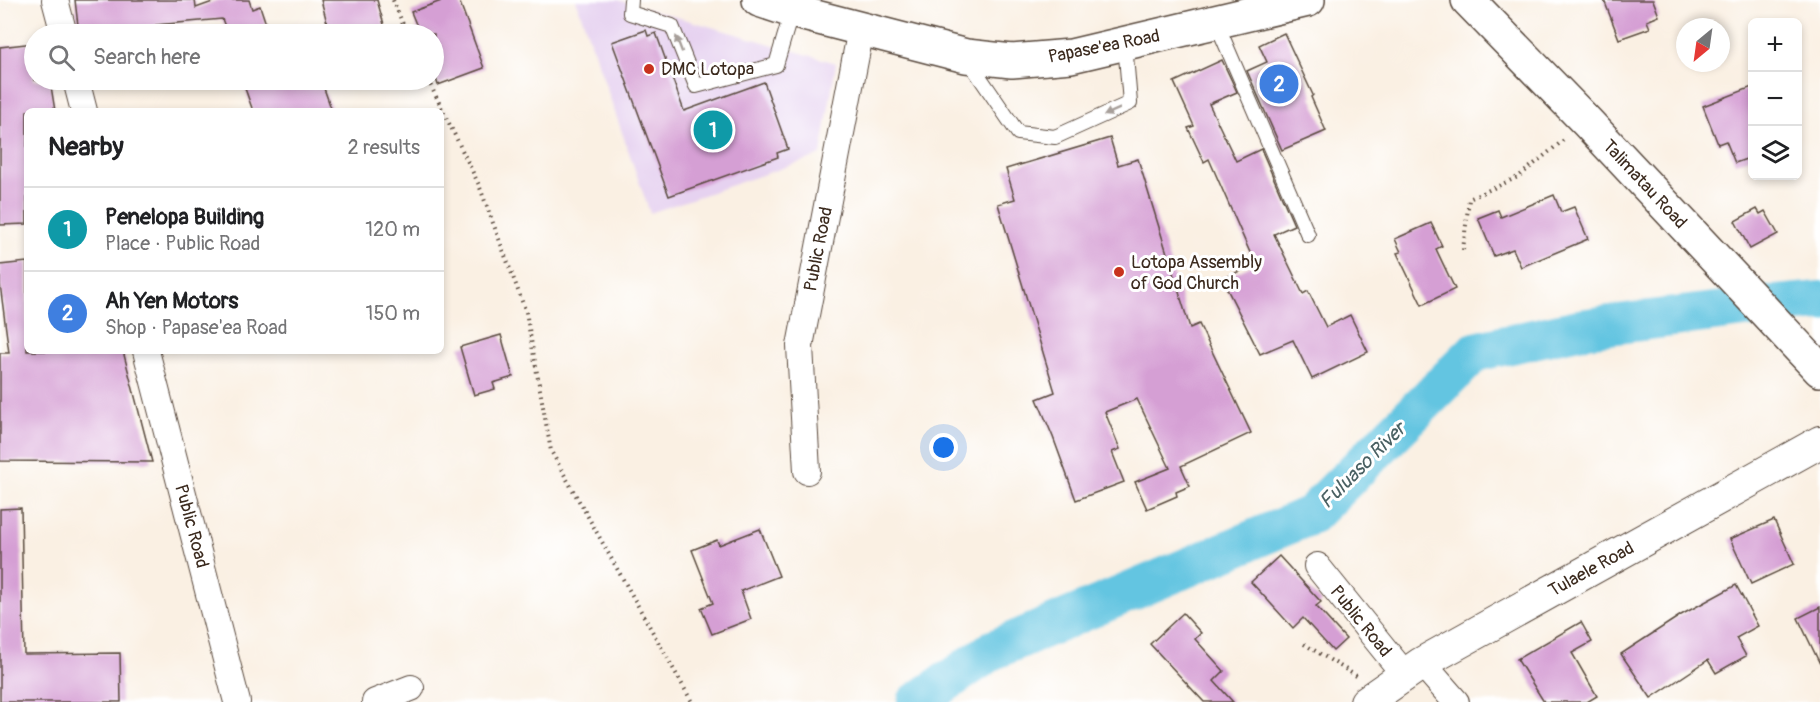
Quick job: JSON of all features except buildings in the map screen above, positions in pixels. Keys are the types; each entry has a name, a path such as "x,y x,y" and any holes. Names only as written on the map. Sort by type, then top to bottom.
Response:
{"main road":[{"name":"Papase'ea Road","path":"759,0 792,11 966,56 1012,61 1071,56 1308,0"},
{"name":"Talimatau Road","path":"1468,0 1587,122 1815,364"}],"street":[{"path":"55,0 61,24"},
{"name":"Public Road","path":"807,471 800,346 861,29"},
{"path":"79,90 83,108"},
{"name":"Public Road","path":"147,354 237,702"},
{"name":"Tulaele Road","path":"1394,683 1820,442"},
{"name":"Public Road","path":"1317,566 1394,683 1456,702"},
{"path":"375,702 411,688"}],"lane":[{"path":"631,0 630,13 672,26 696,86 776,65 792,11"},
{"path":"1216,22 1308,235"},
{"path":"966,56 1018,133 1055,137 1130,103 1125,44"}],"path":[{"path":"393,0 403,24"},
{"path":"433,90 441,108"},
{"path":"444,114 478,185 526,312 551,452 692,702"},
{"path":"1463,250 1469,199 1518,177 1587,122"},
{"path":"1304,644 1394,683"}],"shaded area":[{"path":"576,0 618,0 836,63 821,155 650,213"}],"waterway":[{"name":"Fuluaso River","path":"917,702 993,650 1311,515 1475,352 1578,329 1820,301"}],"place":[{"name":"DMC Lotopa","path":"649,69"},
{"name":"Ah Yen Motors","path":"1279,84"},
{"name":"Penelopa Building","path":"713,130"},
{"name":"Lotopa Assembly of God Church","path":"1119,272"}]}
